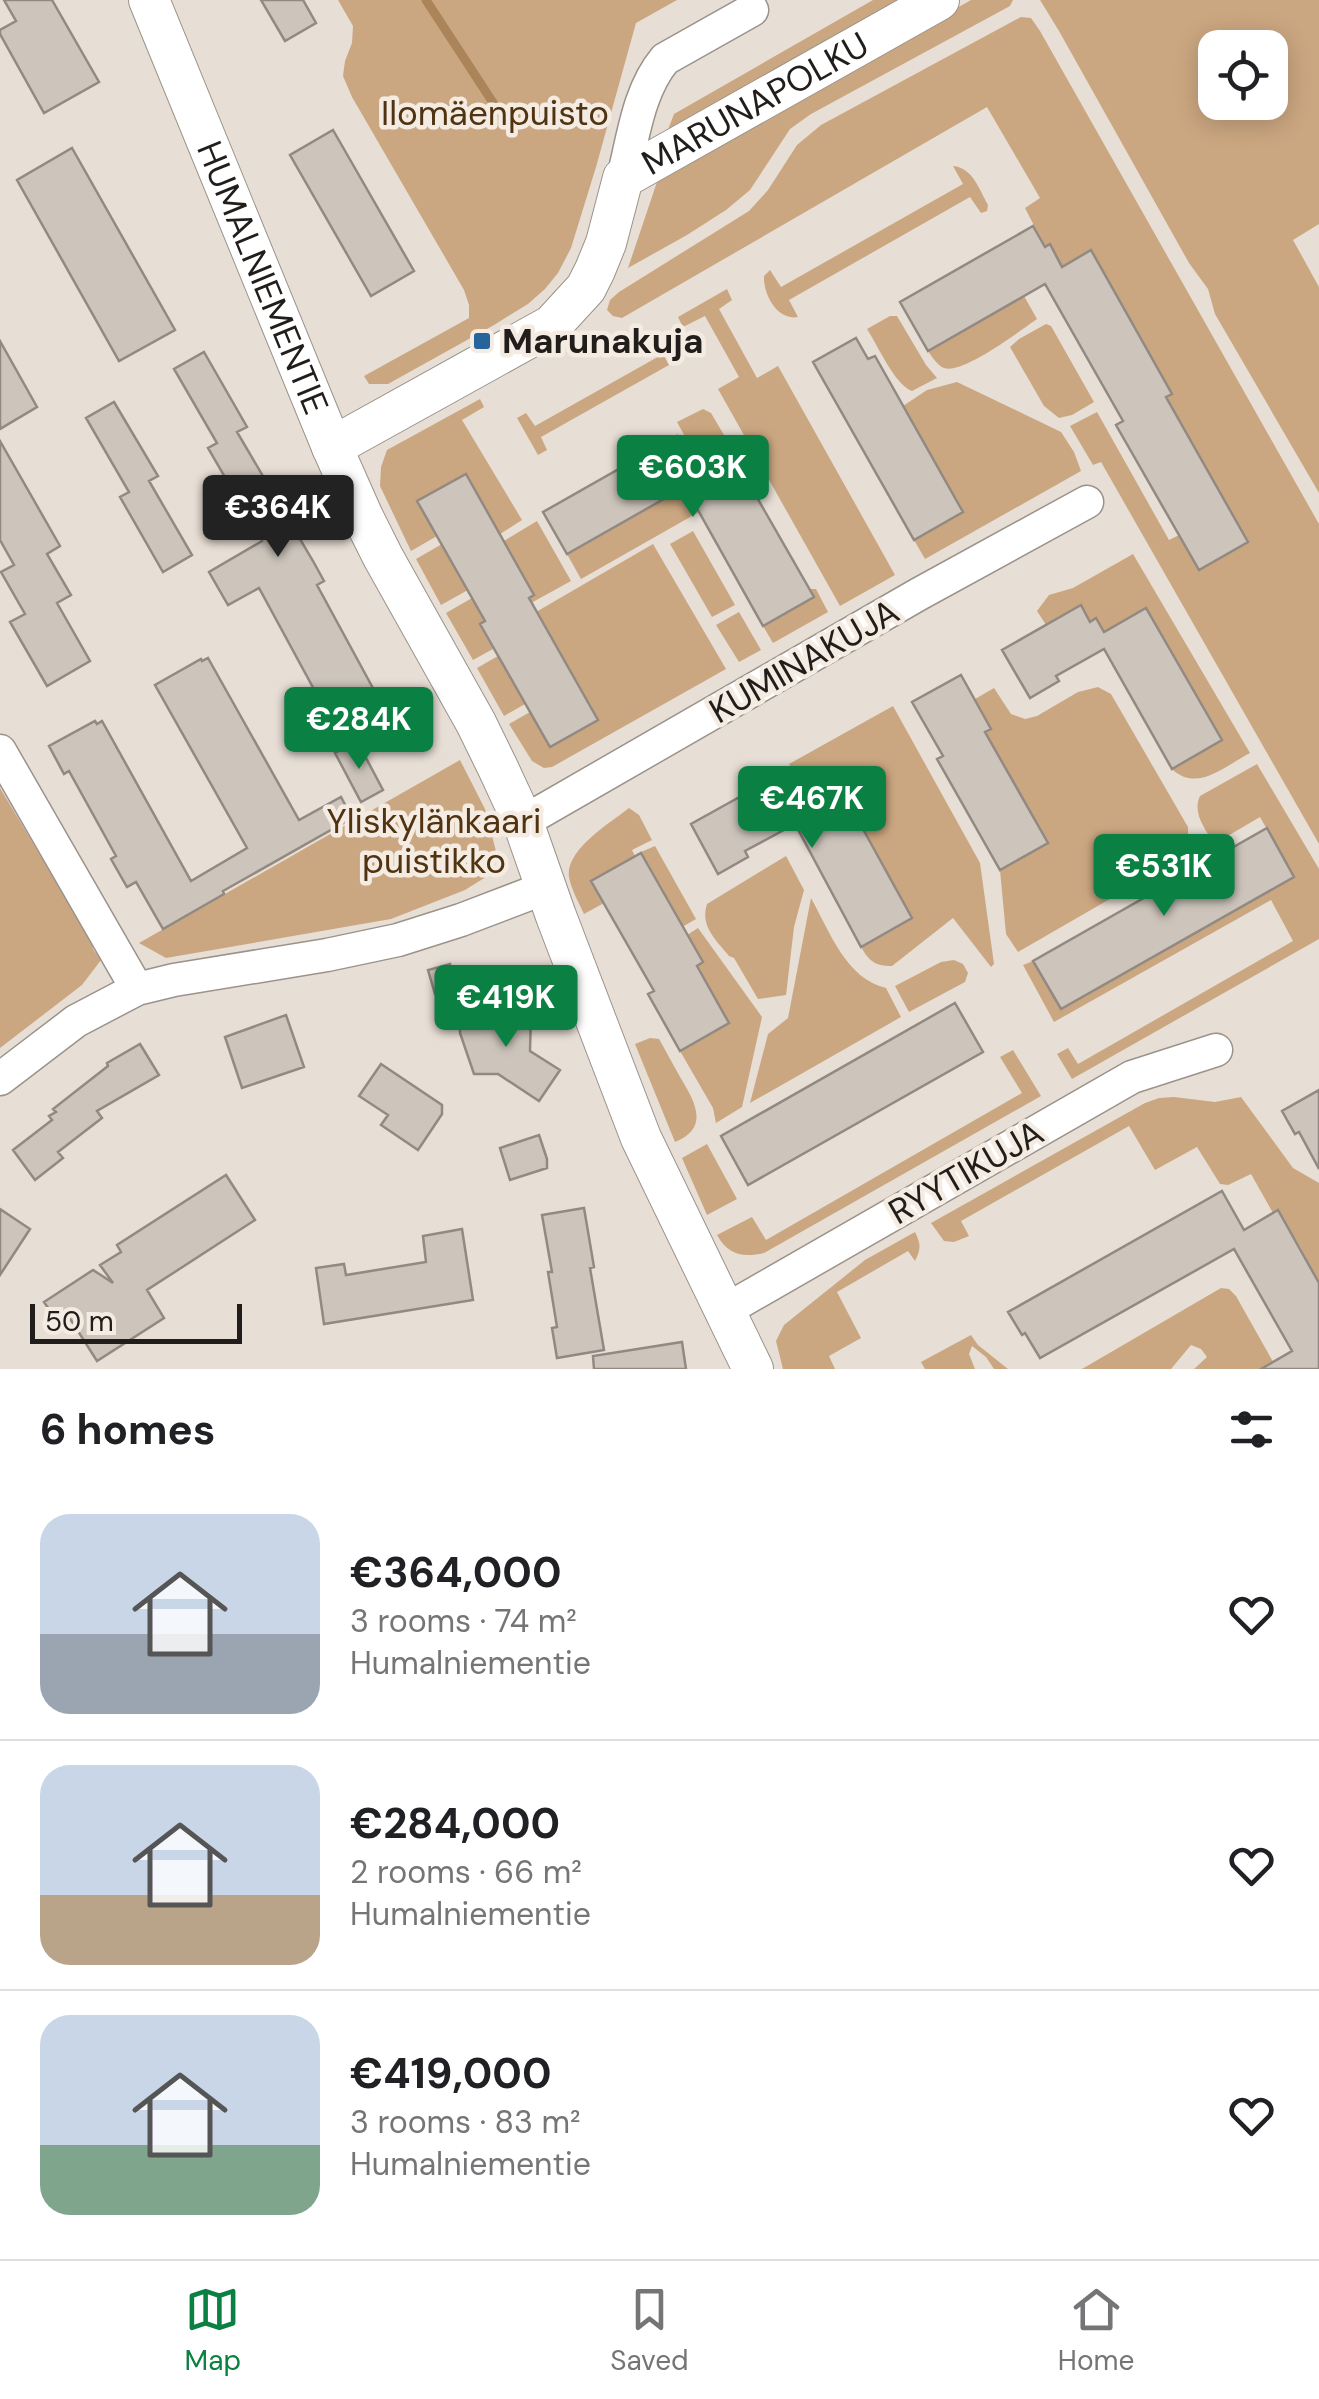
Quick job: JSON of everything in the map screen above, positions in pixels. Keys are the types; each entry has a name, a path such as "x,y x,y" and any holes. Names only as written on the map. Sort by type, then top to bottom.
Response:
{"street":[{"name":"HUMALNIEMENTIE","path":"149,0 362,517 476,723 523,822 641,1138 753,1369"},
{"name":"MARUNAPOLKU","path":"624,178 940,0"},
{"path":"332,447 552,325 579,297 606,244 643,99 656,70 665,59 752,10"},
{"name":"KUMINAKUJA","path":"523,822 1087,502"},
{"path":"0,751 137,989"},
{"path":"0,1079 76,1021 137,989 398,940 545,888"},
{"name":"RYYTIKUJA","path":"724,1311 1132,1077 1216,1050"}],"green space":[{"name":"Ilomäenpuisto","path":"338,0 677,0 636,23 571,248 558,273 528,304 388,384 369,384 364,376 469,318 469,305 352,97 343,76 353,26"},
{"path":"873,0 909,0 666,135 674,114"},
{"path":"971,0 1013,0 1010,6 811,114 790,129 750,190 687,235 628,268 657,182 694,156"},
{"path":"1040,0 1319,0 1319,224 1293,240 1319,287 1319,493 1215,314 1208,289 1189,263"},
{"path":"1021,17 1031,18 1040,31 1319,524 1319,844 1101,462 1093,465 1070,426 1097,412 1169,540 1179,535 1199,570 1248,541 1240,527 1234,531 1227,504 1166,397 1172,393 1090,251 1058,269 1050,245 1045,247 1025,208 1040,198 987,107 622,318 607,310 610,300 619,292 749,211 768,190 797,145 821,125"},
{"path":"953,166 975,180 988,205 987,211 981,213 970,197 789,300 798,317 784,315 773,305 764,283 770,270 781,287 963,184"},
{"path":"727,289 732,300 719,309 757,378 778,366 895,575 840,606 718,389 739,377 705,316 683,327 678,317"},
{"path":"1024,296 1037,319 977,358 944,368 928,351"},
{"path":"897,316 937,378 912,391 893,373 867,329"},
{"path":"1046,324 1051,326 1094,402 1059,418 1044,406 1010,347"},
{"path":"663,354 669,365 541,437 547,450 538,455 517,418 526,413 535,426"},
{"path":"957,382 1061,432 1081,471 925,559 914,540 963,511 956,497 949,500 935,462 903,406 927,390"},
{"path":"480,399 484,407 462,420 522,520 500,534 465,474 417,501 437,536 411,551 380,486 387,450"},
{"path":"703,409 711,413 734,452 703,469 677,422"},
{"path":"685,487 699,512 581,579 567,554"},
{"path":"537,521 571,581 531,603 528,598 534,594 526,579 519,582 505,557 511,553 504,541"},
{"path":"693,531 735,605 712,617 670,544"},
{"path":"442,544 468,590 441,605 416,559"},
{"path":"653,544 726,669 544,768 532,761 509,724 530,712 550,747 598,720 536,612"},
{"path":"1133,554 1250,753 1211,775 1191,778 1172,769 1155,624 1146,609 1104,632 1096,619 1090,622 1080,605 1046,625 1037,611 1049,595 1073,588"},
{"path":"809,589 816,589 828,612 773,643 763,626 813,598"},
{"path":"472,598 485,621 480,625 493,649 473,660 446,613"},
{"path":"739,612 761,650 739,662 716,625"},
{"path":"498,656 525,704 504,716 477,668"},
{"path":"1098,687 1111,694 1188,827 1186,845 1167,866 1018,952 1006,934 1000,870 1048,843 1001,761 989,750 994,747 985,732 991,728 975,699 994,688 1011,714 1025,719 1078,692"},
{"path":"893,706 980,863 994,964 991,967 953,918 892,966 870,959 861,947 912,917 904,902 897,905 891,879 859,821 808,799 789,764"},
{"name":"Yliskylänkaari puistikko","path":"460,760 485,809 497,855 489,875 465,890 391,919 166,958 139,943"},
{"path":"1257,764 1319,869 1319,939 1072,1079 1057,1054 1068,1048 1078,1064 1293,941 1271,900 1054,1022 1023,965 1033,961 1061,1009 1294,877 1260,817 1214,844 1199,814 1200,796"},
{"path":"0,788 101,960 82,985 0,1048"},
{"path":"629,808 639,815 652,840 632,850 635,856 592,880 604,903 584,914 569,877 574,857 590,838"},
{"path":"655,846 696,919 677,930 681,923 656,880 644,871 650,867 641,852"},
{"path":"786,856 804,890 794,927 786,995 758,999 734,958 710,932 705,912 707,904"},
{"path":"811,898 849,964 872,983 886,988 901,1017 750,1103 768,1034 788,1018"},
{"path":"698,928 762,1017 742,1107 716,1123 713,1108 680,1051 729,1023 721,1008 715,1011 700,985 705,981 697,966 703,962 687,935"},
{"path":"954,960 963,964 968,973 965,982 909,1012 895,986 941,962"},
{"path":"659,1039 694,1103 693,1129 675,1142 635,1044"},
{"path":"1013,1050 1041,1096 764,1253 737,1253 717,1235 752,1217 766,1240 1022,1093 1000,1057"},
{"path":"1174,1097 1215,1102 1241,1097 1293,1168 1319,1183 1319,1296 1303,1252 1278,1211 1273,1213 1251,1174 1228,1185 1220,1184 1197,1147 1155,1170 1129,1126 961,1221 969,1236 944,1241 931,1223 1145,1103"},
{"path":"707,1144 737,1199 707,1215 682,1158"},
{"path":"915,1232 919,1247 915,1261 908,1251 837,1292 861,1338 829,1356 835,1369 783,1369 776,1341 784,1325 865,1260"},
{"path":"1221,1288 1236,1296 1277,1369 1194,1369 1207,1357 1191,1345 1171,1369 1082,1369"},
{"path":"971,1335 1008,1369 994,1369 972,1346 969,1354 975,1369 925,1369 921,1362"}],"building":[{"path":"4,0 52,0 99,82 44,113 0,34 0,30 16,21"},
{"path":"261,0 303,0 316,23 285,41"},
{"path":"333,130 414,271 371,296 290,155"},
{"path":"72,148 175,330 119,361 17,180"},
{"path":"1033,226 1045,247 1050,244 1062,267 1091,250 1172,394 1166,397 1248,542 1199,570 1116,425 1123,421 1045,284 928,351 900,302"},
{"path":"856,338 868,359 875,356 963,512 914,540 813,362"},
{"path":"0,341 37,407 0,429"},
{"path":"204,352 247,427 237,432 324,581 317,585 381,703 335,728 259,588 228,605 209,572 262,541 208,448 217,443 174,369"},
{"path":"114,402 158,476 149,481 192,555 163,572 120,497 129,492 86,418"},
{"path":"677,436 689,457 695,453 703,469 732,454 814,597 763,626 685,487 567,554 543,512"},
{"path":"0,441 60,546 47,554 71,595 57,603 90,661 47,686 10,622 25,614 1,572 14,565 0,540"},
{"path":"466,474 534,595 529,598 598,720 550,747 480,624 485,621 417,501"},
{"path":"1081,605 1090,622 1096,618 1104,632 1146,608 1222,740 1172,769 1104,649 1056,676 1059,681 1030,698 1002,650"},
{"path":"208,658 299,820 341,797 352,818 163,929 136,882 127,887 111,859 116,856 69,771 64,774 49,746 102,721 191,881 247,848 155,685"},
{"path":"961,675 991,729 985,732 1048,843 1000,870 937,759 943,756 912,702"},
{"path":"357,741 383,790 361,802 335,753"},
{"path":"770,780 779,796 785,792 793,807 837,782 912,918 861,947 795,824 745,851 748,857 718,874 691,824"},
{"path":"1267,828 1294,877 1061,1009 1033,961"},
{"path":"641,853 703,962 697,966 729,1023 680,1051 648,994 654,991 591,881"},
{"path":"450,964 457,987 435,994 428,970"},
{"path":"955,1003 983,1052 748,1185 721,1136"},
{"path":"460,1012 531,1014 530,1051 560,1070 539,1101 498,1074 474,1074 460,1033"},
{"path":"286,1015 304,1067 242,1088 225,1037"},
{"path":"140,1044 159,1075 97,1111 102,1118 58,1152 63,1158 35,1180 13,1150 52,1120 49,1116 56,1112 53,1109 107,1063"},
{"path":"381,1064 442,1105 442,1114 418,1150 381,1125 388,1115 359,1096"},
{"path":"1319,1090 1319,1169 1299,1132 1295,1134 1282,1111"},
{"path":"539,1135 547,1168 510,1180 500,1148"},
{"path":"226,1175 255,1220 147,1290 164,1318 97,1361 69,1317 59,1324 44,1302 93,1270 113,1283 100,1265 121,1252 117,1245"},
{"path":"1222,1191 1244,1230 1278,1210 1319,1283 1319,1369 1261,1369 1292,1351 1234,1249 1040,1358 1008,1312"},
{"path":"584,1208 604,1350 557,1358 552,1328 557,1327 548,1272 552,1272 542,1215"},
{"path":"0,1209 30,1229 0,1275"},
{"path":"462,1229 473,1300 324,1324 316,1268 344,1264 346,1275 426,1262 423,1236"},
{"path":"682,1342 686,1369 594,1369 593,1356"}],"waterway":[{"path":"426,0 505,121"}],"place":[{"name":"Marunakuja","path":"482,341"}]}
